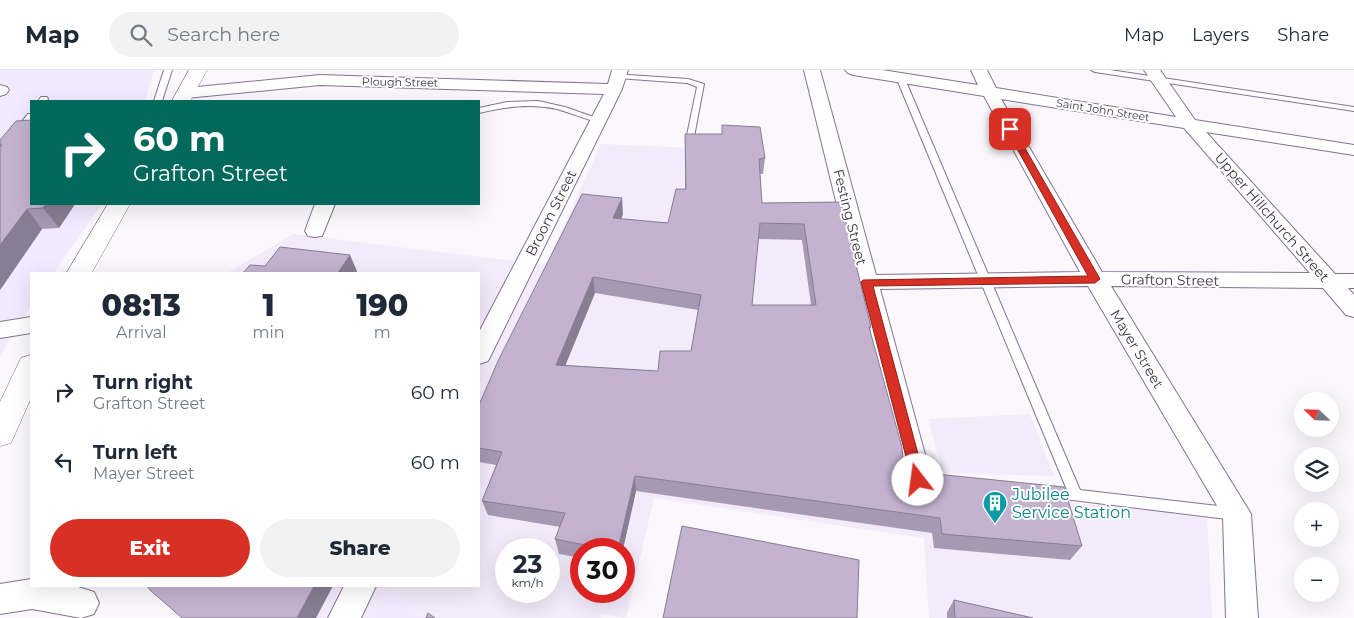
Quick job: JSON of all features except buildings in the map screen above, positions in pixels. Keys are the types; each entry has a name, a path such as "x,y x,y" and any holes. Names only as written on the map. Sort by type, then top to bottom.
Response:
{"main road":[{"path":"184,97 198,70"},
{"path":"79,272 118,205"},
{"path":"0,434 30,368"}],"street":[{"name":"Festing Street","path":"812,70 866,282 923,481"},
{"name":"Saint John Street","path":"853,70 900,78 984,81 1190,124 1354,150"},
{"name":"Upper Hillchurch Street","path":"1155,75 1190,124 1354,309"},
{"name":"Plough Street","path":"184,97 320,80 617,78"},
{"name":"Broom Street","path":"480,353 598,120 617,78"},
{"name":"Mayer Street","path":"984,81 1095,279 1237,514 1242,618"},
{"path":"315,231 325,205"},
{"name":"Grafton Street","path":"866,282 987,282 1095,279 1354,281"},
{"path":"0,330 30,325"},
{"path":"344,618 360,587"},
{"path":"0,599 32,594 86,603"}],"lane":[{"path":"158,100 168,70"},
{"path":"1095,70 1155,75 1354,109"},
{"path":"617,78 688,81 702,86 690,140"},
{"path":"900,78 1076,496"},
{"path":"480,111 513,104 539,104 557,107 598,120"},
{"path":"0,153 30,117"},
{"path":"1056,494 1237,514"}],"shaded area":[{"path":"0,70 154,70 145,100 30,100 30,205 101,205 54,272 30,272 30,308 0,356"},
{"path":"601,144 721,149 758,174 760,218 838,217 898,486 1207,516 1212,618 929,618 924,538 654,498 635,579 635,538 570,538 570,603 630,603 626,618 602,614 600,618 426,618 388,591 375,618 183,618 154,587 480,587 480,272 229,272 293,234 546,265"},
{"path":"1030,414 1054,476 943,473 928,419"},
{"path":"388,591 426,618 375,618"}],"place":[{"name":"Jubilee Service Station","path":"995,524"}],"route":[{"path":"918,480 866,282 987,282 1095,279 1010,129"}]}
